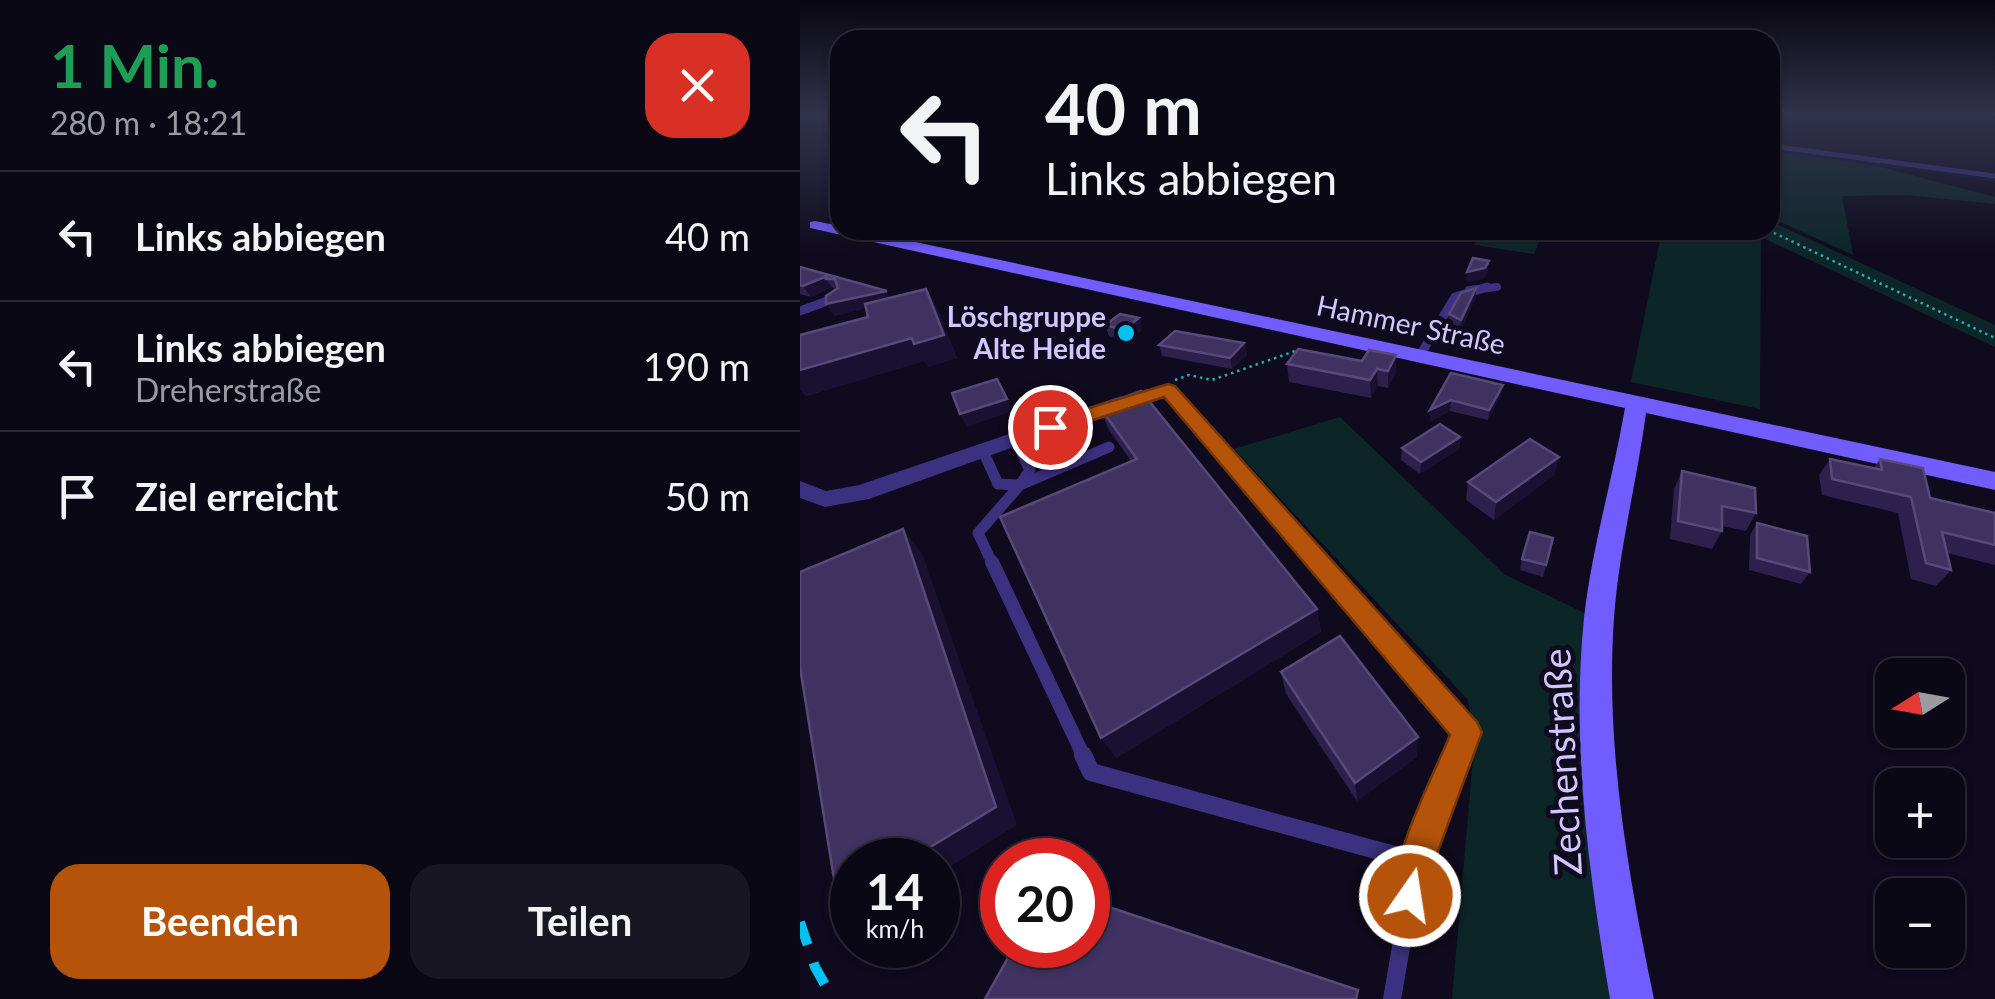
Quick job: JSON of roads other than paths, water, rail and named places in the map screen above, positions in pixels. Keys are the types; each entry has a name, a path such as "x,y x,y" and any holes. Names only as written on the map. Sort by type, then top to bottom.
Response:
{"main road":[{"name":"Hammer Straße","path":"892,240 1995,481"},
{"name":"Zechenstraße","path":"1632,999 1604,821 1595,694 1610,537 1637,403"}],"street":[{"path":"800,489 825,499 860,493 1121,402"}],"lane":[{"path":"1887,162 1995,176"},
{"path":"1418,357 1456,292 1470,286 1497,287"},
{"path":"800,312 838,297"},
{"path":"1121,402 1168,390 1466,732 1416,862 1392,999"},
{"path":"1015,439 1030,470 978,533 1091,772 1416,862"},
{"path":"982,450 998,484 1020,485 1109,448"}],"waterway":[{"path":"1857,162 1995,180"}],"railway":[{"path":"800,922 815,967 833,999"}],"place":[{"name":"Löschgruppe Alte Heide","path":"1126,333"}]}
